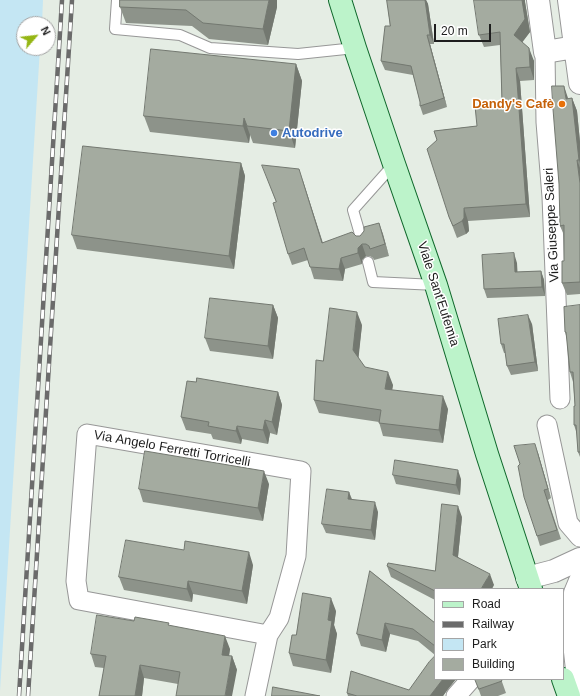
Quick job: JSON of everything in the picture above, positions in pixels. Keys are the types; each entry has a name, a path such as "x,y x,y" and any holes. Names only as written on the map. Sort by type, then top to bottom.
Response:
{"main road":[{"name":"Viale Sant'Eufemia","path":"340,0 436,285 487,454 529,584"},
{"path":"563,680 569,696"}],"street":[{"name":"Via Giuseppe Saleri","path":"538,0 546,52 546,122 552,197 560,399"},
{"path":"569,0 580,83"},
{"path":"546,52 575,47"},
{"path":"547,425 568,523 580,537"},
{"name":"Via Angelo Ferretti Torricelli","path":"255,696 268,635 279,618 296,556 301,471 87,434 76,581 79,600 268,635"},
{"path":"529,584 580,559"},
{"path":"580,581 575,593 574,643 580,696"},
{"path":"456,696 470,680"}],"lane":[{"path":"117,0 115,29 180,35 210,48 298,54 355,48"},
{"path":"362,241 353,210 394,164"},
{"path":"368,262 373,282 436,285"}],"green space":[{"path":"0,0 43,0 42,16 16,16 16,56 40,56 0,691"}],"building":[{"path":"120,0 269,0 263,29 203,23 186,10 120,7"},
{"path":"387,0 425,0 430,35 427,35 444,98 420,106 411,66 381,61 385,26 390,26"},
{"path":"474,0 522,0 525,19 514,35 529,48 530,67 516,68 526,204 464,208 464,218 462,221 453,226 427,149 437,140 434,131 477,126 475,106 502,102 500,32 479,35"},
{"path":"151,49 296,64 289,131 247,126 244,118 243,126 144,116"},
{"path":"552,86 564,86 566,99 572,98 580,183 580,282 562,283 562,261 564,261 564,225 560,226 559,184"},
{"path":"83,146 241,163 229,256 72,235"},
{"path":"262,165 299,169 322,243 352,232 356,236 360,236 364,231 364,227 379,223 385,244 370,249 366,244 362,244 358,248 358,253 341,258 339,269 310,267 304,248 288,254 273,203 276,202"},
{"path":"514,253 515,272 541,271 542,287 484,289 482,255"},
{"path":"210,298 273,305 268,346 205,338"},
{"path":"580,305 580,452 578,452 576,425 574,425 575,406 573,372 570,372 565,332 564,307"},
{"path":"330,308 357,312 353,350 365,367 388,372 385,389 443,396 439,430 379,423 381,410 314,400 316,360 323,361"},
{"path":"528,315 535,362 507,366 504,344 501,344 498,319"},
{"path":"197,378 278,392 272,422 265,420 263,430 237,426 236,431 208,426 209,422 181,417 187,381 196,382"},
{"path":"535,444 548,489 544,490 557,530 537,536 524,497 518,466 520,464 514,446"},
{"path":"145,451 264,471 258,508 139,489"},
{"path":"395,460 458,470 456,485 393,475"},
{"path":"327,489 349,492 348,499 375,502 371,530 322,524"},
{"path":"442,504 458,506 453,555 490,574 482,588 434,588 434,590 387,566 388,563 435,571"},
{"path":"126,540 184,550 185,541 249,552 242,591 188,581 187,589 119,577"},
{"path":"370,571 434,622 434,645 413,629 385,623 382,640 357,634"},
{"path":"303,593 331,598 328,620 332,621 326,660 289,653 292,635 296,635"},
{"path":"97,615 134,621 135,617 225,636 222,655 232,656 225,696 176,696 180,672 140,665 135,696 99,696 106,656 91,654"},
{"path":"434,657 434,680 442,680 430,696 357,696 347,693 351,671 409,690"},
{"path":"475,680 502,681 479,689"},
{"path":"273,687 320,696 272,696"}],"railway":[{"path":"19,696 62,0"},
{"path":"28,696 72,0"}],"place":[{"name":"Dandy's Cafè","path":"562,104"},
{"name":"Autodrive","path":"274,133"}]}
